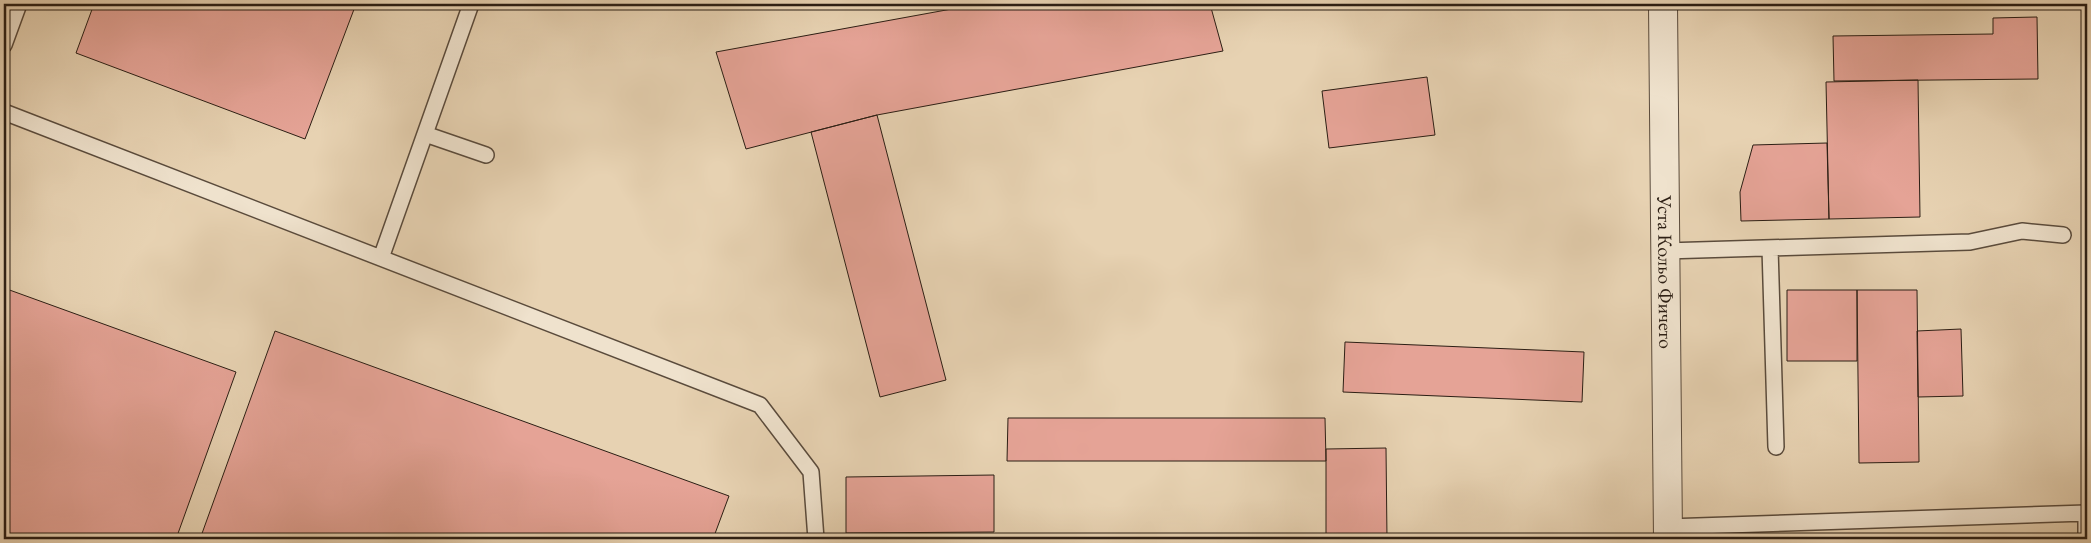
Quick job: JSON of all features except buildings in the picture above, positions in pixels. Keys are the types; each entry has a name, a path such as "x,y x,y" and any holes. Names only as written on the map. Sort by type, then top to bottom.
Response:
{"street":[{"name":"Уста Кольо Фичето","path":"1663,4 1668,533"}],"lane":[{"path":"4,46 19,4"},
{"path":"381,258 471,4"},
{"path":"4,112 760,405 811,472 816,539"},
{"path":"425,134 486,154"},
{"path":"1665,250 1970,242 2022,230 2064,234"},
{"path":"1770,248 1776,447"},
{"path":"1668,533 2086,513 2086,539"}]}
